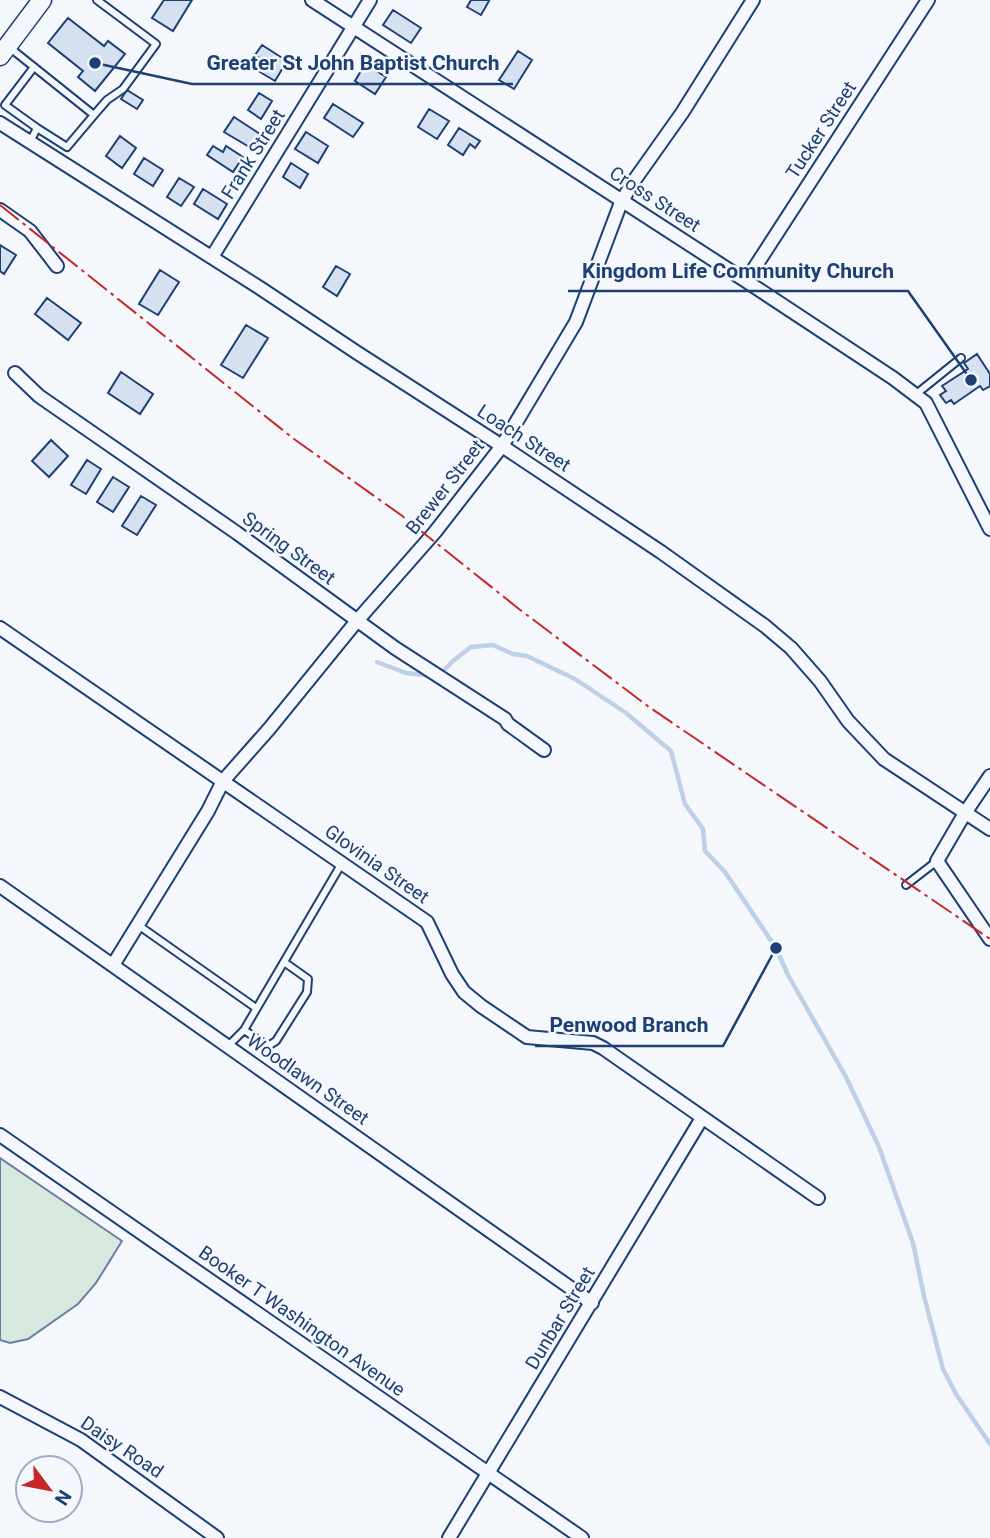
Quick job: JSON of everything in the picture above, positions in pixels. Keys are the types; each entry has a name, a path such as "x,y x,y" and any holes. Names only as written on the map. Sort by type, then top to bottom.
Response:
{"street":[{"path":"4,51 42,0"},
{"name":"Cross Street","path":"312,0 746,281 926,403 990,529"},
{"name":"Frank Street","path":"212,257 370,0"},
{"name":"Brewer Street","path":"113,965 208,811 223,781 270,729 356,622 426,542 502,446 576,322 631,185 711,69 753,0"},
{"name":"Tucker Street","path":"746,281 928,0"},
{"name":"Loach Street","path":"0,123 212,257 661,552 778,636 820,681 853,728 884,759 990,829"},
{"path":"0,210 30,231 57,266"},
{"name":"Spring Street","path":"15,373 39,396 237,533 356,622 505,719 544,750"},
{"name":"Glovinia Street","path":"0,628 427,922 452,974 464,992 481,1006 527,1037 593,1043 603,1048 818,1198"},
{"path":"990,776 937,861 990,939"},
{"name":"Woodlawn Street","path":"0,886 592,1303"},
{"name":"Dunbar Street","path":"449,1538 702,1118"},
{"name":"Booker T Washington Avenue","path":"0,1135 582,1538"},
{"name":"Daisy Road","path":"0,1396 81,1440 217,1538"}],"lane":[{"path":"34,67 5,105 67,147 107,100 123,89 156,44 97,0"},
{"path":"4,51 34,67 94,115"},
{"path":"30,142 37,128"},
{"path":"915,395 961,358"},
{"path":"906,884 937,861"},
{"path":"228,1046 244,1030 342,863"},
{"path":"138,925 256,1008"},
{"path":"244,1030 268,1046 276,1041 307,992 308,979 284,962"}],"shaded area":[{"path":"0,1158 122,1241 96,1283 78,1304 28,1339 10,1343 0,1340"}],"building":[{"path":"164,0 192,0 173,31 152,18"},
{"path":"471,0 489,1 481,15 467,7"},
{"path":"393,10 421,28 411,43 383,25"},
{"path":"68,18 104,46 108,41 125,54 95,91 78,77 83,71 48,43"},
{"path":"262,45 287,61 275,81 255,69 261,59 255,55"},
{"path":"518,51 532,60 514,89 499,80"},
{"path":"365,64 386,77 375,94 355,81"},
{"path":"127,90 143,100 137,109 121,99"},
{"path":"259,93 272,101 261,119 248,110"},
{"path":"333,104 363,123 353,137 324,118"},
{"path":"429,109 449,121 437,139 418,127"},
{"path":"234,117 260,134 251,148 224,132"},
{"path":"459,128 480,141 475,148 470,144 463,155 448,145"},
{"path":"306,132 328,146 318,163 295,149"},
{"path":"120,136 136,148 122,168 106,156"},
{"path":"213,146 223,152 226,146 243,157 233,172 207,155"},
{"path":"144,158 163,170 153,186 134,174"},
{"path":"291,163 308,174 300,188 283,177"},
{"path":"179,178 194,187 181,206 167,197"},
{"path":"203,189 227,204 218,219 194,204"},
{"path":"0,245 16,255 4,274 0,271"},
{"path":"336,266 350,274 337,296 323,287"},
{"path":"160,270 179,282 158,315 139,304"},
{"path":"47,298 81,323 68,340 35,314"},
{"path":"246,325 268,338 243,378 221,365"},
{"path":"977,354 990,374 990,386 983,390 980,386 954,404 951,400 946,403 940,395 946,391 942,386 968,369 964,363"},
{"path":"121,372 153,394 140,414 108,393"},
{"path":"51,440 68,456 49,477 32,461"},
{"path":"87,460 101,469 86,494 71,485"},
{"path":"113,477 129,487 113,512 97,502"},
{"path":"141,496 156,505 137,535 122,526"}],"waterway":[{"path":"441,673 471,647 493,645 513,654 527,656 575,679 626,713 671,751 685,804 703,829 705,851 725,872 776,948 788,975 846,1077 879,1147 913,1243 943,1369 956,1394 990,1444"},
{"path":"377,662 406,673 433,676"}],"power":[{"path":"0,205 294,439 401,515 649,707 990,939"}],"place":[{"name":"Greater St John Baptist Church","path":"95,63"},
{"name":"Kingdom Life Community Church","path":"971,380"},
{"name":"Penwood Branch","path":"776,948"}]}
